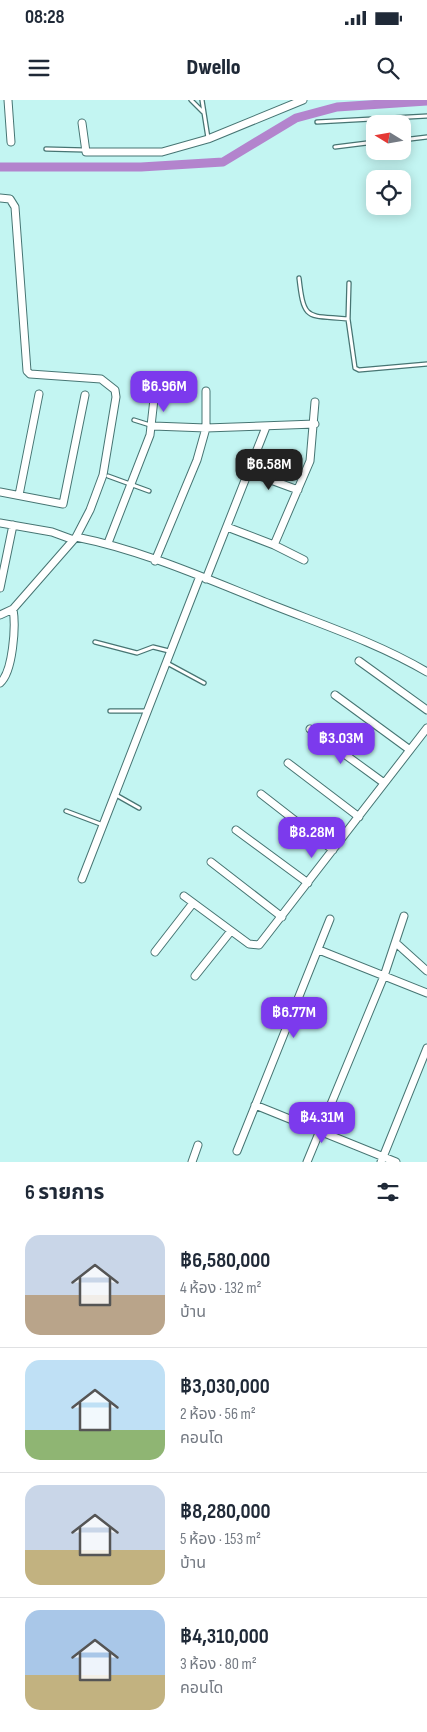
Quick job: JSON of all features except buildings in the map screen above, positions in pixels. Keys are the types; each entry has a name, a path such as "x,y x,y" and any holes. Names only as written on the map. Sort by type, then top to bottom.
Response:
{"street":[{"path":"8,100 11,142"},
{"path":"82,123 84,150 89,153 162,152 208,139 303,100"},
{"path":"0,198 10,199 14,207 27,371 30,374 101,379 115,390 116,397 103,475 90,510 73,538 13,609 0,615"},
{"path":"155,561 196,460 206,428 206,391"},
{"path":"19,496 39,394"},
{"path":"0,492 63,504 85,395"},
{"path":"108,543 153,426 154,399"},
{"path":"274,545 310,461 315,424 315,402"},
{"path":"153,426 206,428 315,424"},
{"path":"82,879 171,652 227,527 266,427"},
{"path":"249,472 298,490"},
{"path":"0,523 108,543 203,577 381,648 427,672"},
{"path":"0,588 13,525"},
{"path":"227,527 274,545 304,560"},
{"path":"0,683 5,677 15,635 13,609"},
{"path":"359,661 427,710"},
{"path":"335,695 410,750"},
{"path":"184,896 249,944 256,946 263,941 282,917 427,728"},
{"path":"310,729 384,783"},
{"path":"288,763 358,817"},
{"path":"262,794 333,850"},
{"path":"236,830 308,883"},
{"path":"211,862 282,917"},
{"path":"155,952 193,903"},
{"path":"307,1162 384,976 404,916"},
{"path":"237,1151 330,919"},
{"path":"195,976 231,931"},
{"path":"396,943 427,971"},
{"path":"319,950 427,994"},
{"path":"382,1159 427,1048"},
{"path":"255,1106 382,1159 396,1162"},
{"path":"192,1162 198,1145"}],"lane":[{"path":"192,100 203,112"},
{"path":"202,100 208,139"},
{"path":"317,122 427,116"},
{"path":"411,139 427,137"},
{"path":"335,146 366,143"},
{"path":"46,149 84,150"},
{"path":"299,278 302,306 307,312 313,316 348,319"},
{"path":"349,283 348,319 355,368 358,370 427,364"},
{"path":"134,420 153,426"},
{"path":"108,476 149,491"},
{"path":"96,642 137,653 153,648 171,652"},
{"path":"167,663 204,683"},
{"path":"110,711 148,711"},
{"path":"116,795 139,808"},
{"path":"66,811 104,825"}],"waterway":[{"path":"0,167 141,167 223,162 296,118 337,107 427,101"}]}
